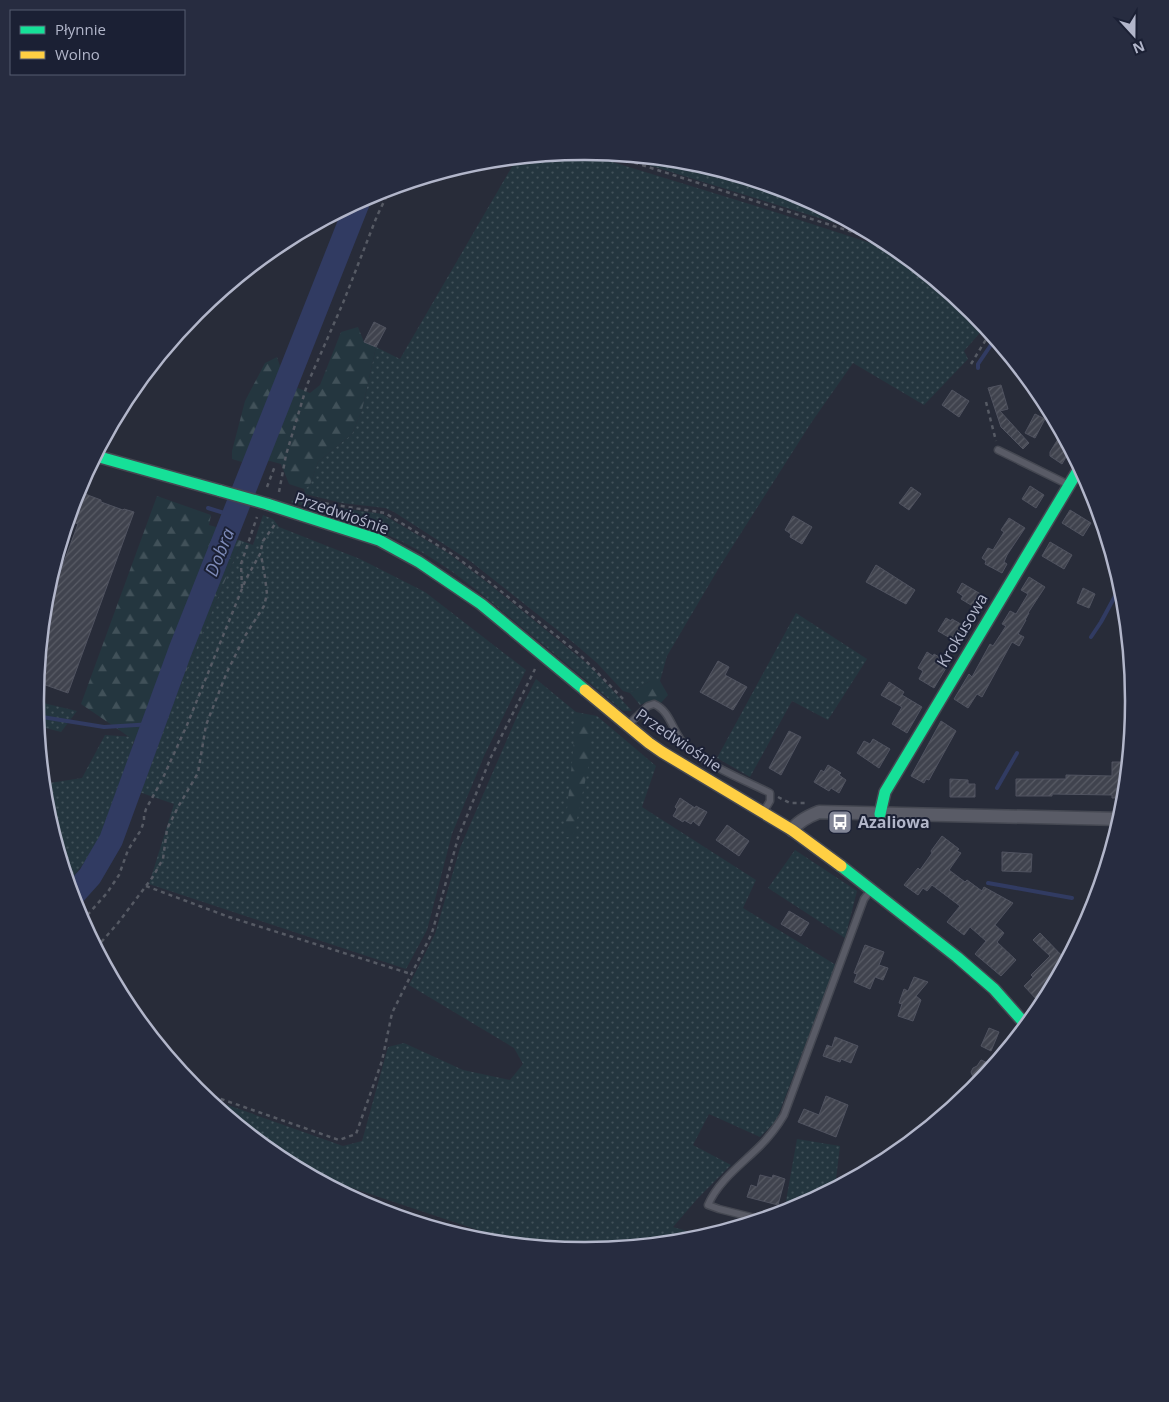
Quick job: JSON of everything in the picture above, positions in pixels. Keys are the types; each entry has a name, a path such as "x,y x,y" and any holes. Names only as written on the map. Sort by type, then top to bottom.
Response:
{"street":[{"name":"Przedwiośnie","path":"102,458 271,505 379,540 419,562 481,604 662,752 792,830"},
{"name":"Krokusowa","path":"880,814 885,792 1075,475"},
{"path":"1021,1020 994,989 958,957 792,830 795,825 819,812 1112,818"}],"lane":[{"path":"998,450 1068,485"},
{"path":"628,726 648,706 654,704 659,706 686,746 722,769 770,792 770,801 763,812"},
{"path":"746,1216 708,1205 712,1195 774,1130 784,1115 864,899 871,889"}],"path":[{"path":"634,163 854,233"},
{"path":"271,505 278,497 286,455 307,385 386,198"},
{"path":"970,364 986,339"},
{"path":"986,402 998,450"},
{"path":"266,491 275,466"},
{"path":"242,590 241,564 258,514"},
{"path":"88,914 107,893 118,875 128,850 141,830 146,809 162,780 187,725 242,590 260,554 263,541 278,520"},
{"path":"101,942 152,878 163,859 167,829 178,806 198,773 206,725 227,672 245,636 264,606 267,594 260,554"},
{"path":"217,1098 339,1140 356,1134 382,1061 392,1013 432,933 458,838 491,757 542,654"},
{"path":"146,886 229,917 411,974"}],"green space":[{"path":"549,161 608,161 873,244 914,272 941,294 980,333 964,351 968,359 924,405 853,363 811,423 720,566 667,656 660,681 650,681 630,693 623,691 597,663 575,644 470,561 394,512 385,508 342,503 305,494 304,489 310,485 318,462 352,434 362,410 376,347 400,359 513,165"},
{"path":"644,164 690,171 758,189 791,201 838,224"},
{"path":"358,327 364,342 376,347 362,410 352,434 318,462 310,485 304,489 289,484 281,464 270,461 263,462 293,386 310,393 320,385 341,332"},
{"path":"277,357 282,372 242,462 232,459 232,451 245,401 265,363"},
{"path":"157,496 211,515 209,525 223,529 191,615 202,618 234,539 242,541 151,754 81,704"},
{"path":"292,500 382,514 448,553 590,666 632,711 623,711 483,595 430,557 386,534 291,502"},
{"path":"263,515 273,519 279,527 360,559 425,592 526,670 484,756 452,834 427,930 406,969 149,884 174,804 139,792 151,754 242,541 253,545"},
{"path":"796,613 867,659 828,720 792,701 750,777 717,758"},
{"path":"536,679 576,712 597,716 656,766 642,807 756,880 743,908 836,965 776,1121 760,1137 709,1114 693,1145 731,1165 698,1198 673,1227 688,1231 620,1241 584,1242 549,1241 483,1232 343,1185 284,1151 223,1104 343,1146 362,1141 388,1047 404,1043 463,1070 510,1080 523,1064 514,1048 409,985 435,934 460,848 518,714"},
{"path":"650,681 660,681 668,695 660,704 649,701 640,705 630,693"},
{"path":"44,703 77,711 61,732 45,728"},
{"path":"576,714 590,716 590,759 573,837 564,837 572,763"},
{"path":"105,735 135,737 107,834 73,877 62,841 50,783 82,778"},
{"path":"795,850 857,891 845,938 768,888"},
{"path":"797,1139 840,1146 836,1179 786,1203"}],"building":[{"path":"374,322 386,328 376,347 364,342"},
{"path":"1001,385 1008,409 1000,411 1029,443 1023,449 1001,427 988,388"},
{"path":"952,390 969,401 959,417 942,405"},
{"path":"1035,414 1045,419 1035,438 1025,433"},
{"path":"1058,440 1066,457 1062,464 1050,456 1050,452"},
{"path":"1030,486 1044,495 1036,508 1022,499"},
{"path":"911,487 921,494 909,510 899,503"},
{"path":"85,494 101,500 101,502 134,512 68,693 44,685 45,666 48,630 54,596 58,576 78,524 75,523"},
{"path":"1070,510 1091,523 1083,536 1062,523"},
{"path":"793,516 812,527 802,544 790,537 791,534 785,530"},
{"path":"1009,518 1025,528 1007,555 1004,562 1007,564 1002,573 985,564 986,561 982,558 988,548 993,550 1004,532 1001,530"},
{"path":"1050,542 1072,555 1064,569 1042,556"},
{"path":"876,565 915,590 906,604 866,582"},
{"path":"1029,577 1045,587 1028,613 1018,634 1024,637 1019,646 1012,642 982,697 977,694 968,708 954,699 969,674 972,677 990,644 993,646 1006,626 1002,624 1010,611 1016,614 1028,594 1021,590"},
{"path":"962,583 984,596 976,608 961,599 963,596 957,592"},
{"path":"1083,588 1095,594 1089,608 1077,603"},
{"path":"946,618 951,621 952,619 966,627 957,642 938,631"},
{"path":"927,652 949,663 934,688 919,679 923,671 918,668"},
{"path":"718,661 729,667 725,675 747,687 733,710 700,692"},
{"path":"889,682 904,692 902,695 922,707 907,733 892,724 902,707 881,695"},
{"path":"941,721 956,731 929,780 926,779 924,783 911,776"},
{"path":"789,731 801,737 781,775 769,768"},
{"path":"873,739 890,749 879,768 857,753 864,741 870,744"},
{"path":"1112,762 1122,762 1116,798 1112,798 1112,795 1052,794 1052,796 1016,796 1016,779 1066,779 1066,775 1112,776"},
{"path":"828,765 841,773 839,775 846,780 839,793 831,788 829,791 814,782 821,770 824,772"},
{"path":"950,779 968,780 968,784 975,784 975,797 950,797"},
{"path":"680,798 695,808 696,806 707,812 699,826 693,821 691,824 684,820 683,822 673,816"},
{"path":"727,825 749,841 739,856 716,840"},
{"path":"942,836 959,849 957,851 961,853 949,870 965,882 967,880 982,891 984,887 1013,903 995,925 1004,933 997,942 1016,960 1001,976 975,954 986,941 970,927 964,935 947,922 960,906 932,885 927,891 923,888 918,895 904,885 918,868 920,870"},
{"path":"1002,852 1032,854 1031,872 1002,871"},
{"path":"789,911 809,923 801,936 781,924"},
{"path":"1040,933 1061,955 1036,998 1024,986 1033,977 1031,975 1050,956 1033,940"},
{"path":"865,945 884,952 879,965 888,968 883,980 875,977 870,989 854,982 857,974 854,973"},
{"path":"914,977 928,982 916,996 921,1000 913,1021 898,1016 902,1004 899,1003 904,989 908,991"},
{"path":"989,1028 999,1032 991,1051 981,1046"},
{"path":"835,1037 858,1046 851,1063 841,1059 840,1062 823,1056 827,1045 832,1047"},
{"path":"981,1060 987,1062 973,1077 971,1072"},
{"path":"826,1096 848,1105 836,1137 798,1122 804,1109 819,1115"},
{"path":"760,1175 772,1178 773,1175 785,1179 778,1205 747,1197 751,1185 757,1187"}],"waterway":[{"name":"Dobra","path":"78,890 90,876 111,840 180,651 354,212"},
{"path":"978,368 978,364 991,344"},
{"path":"208,508 234,516"},
{"path":"1091,637 1115,596"},
{"path":"44,717 104,727 153,724"},
{"path":"997,788 1017,753"},
{"path":"988,883 1072,898"}],"traffic: fast":[{"path":"102,458 221,491"},
{"path":"880,814 885,792 1075,475"},
{"path":"221,491 267,504"},
{"path":"267,504 379,540 419,562 481,604 585,690"},
{"path":"841,866 957,957 994,989 1021,1020"}],"traffic: slow":[{"path":"585,690 662,752 792,830 841,866"}],"place":[{"name":"Azaliowa","path":"840,822"}]}
